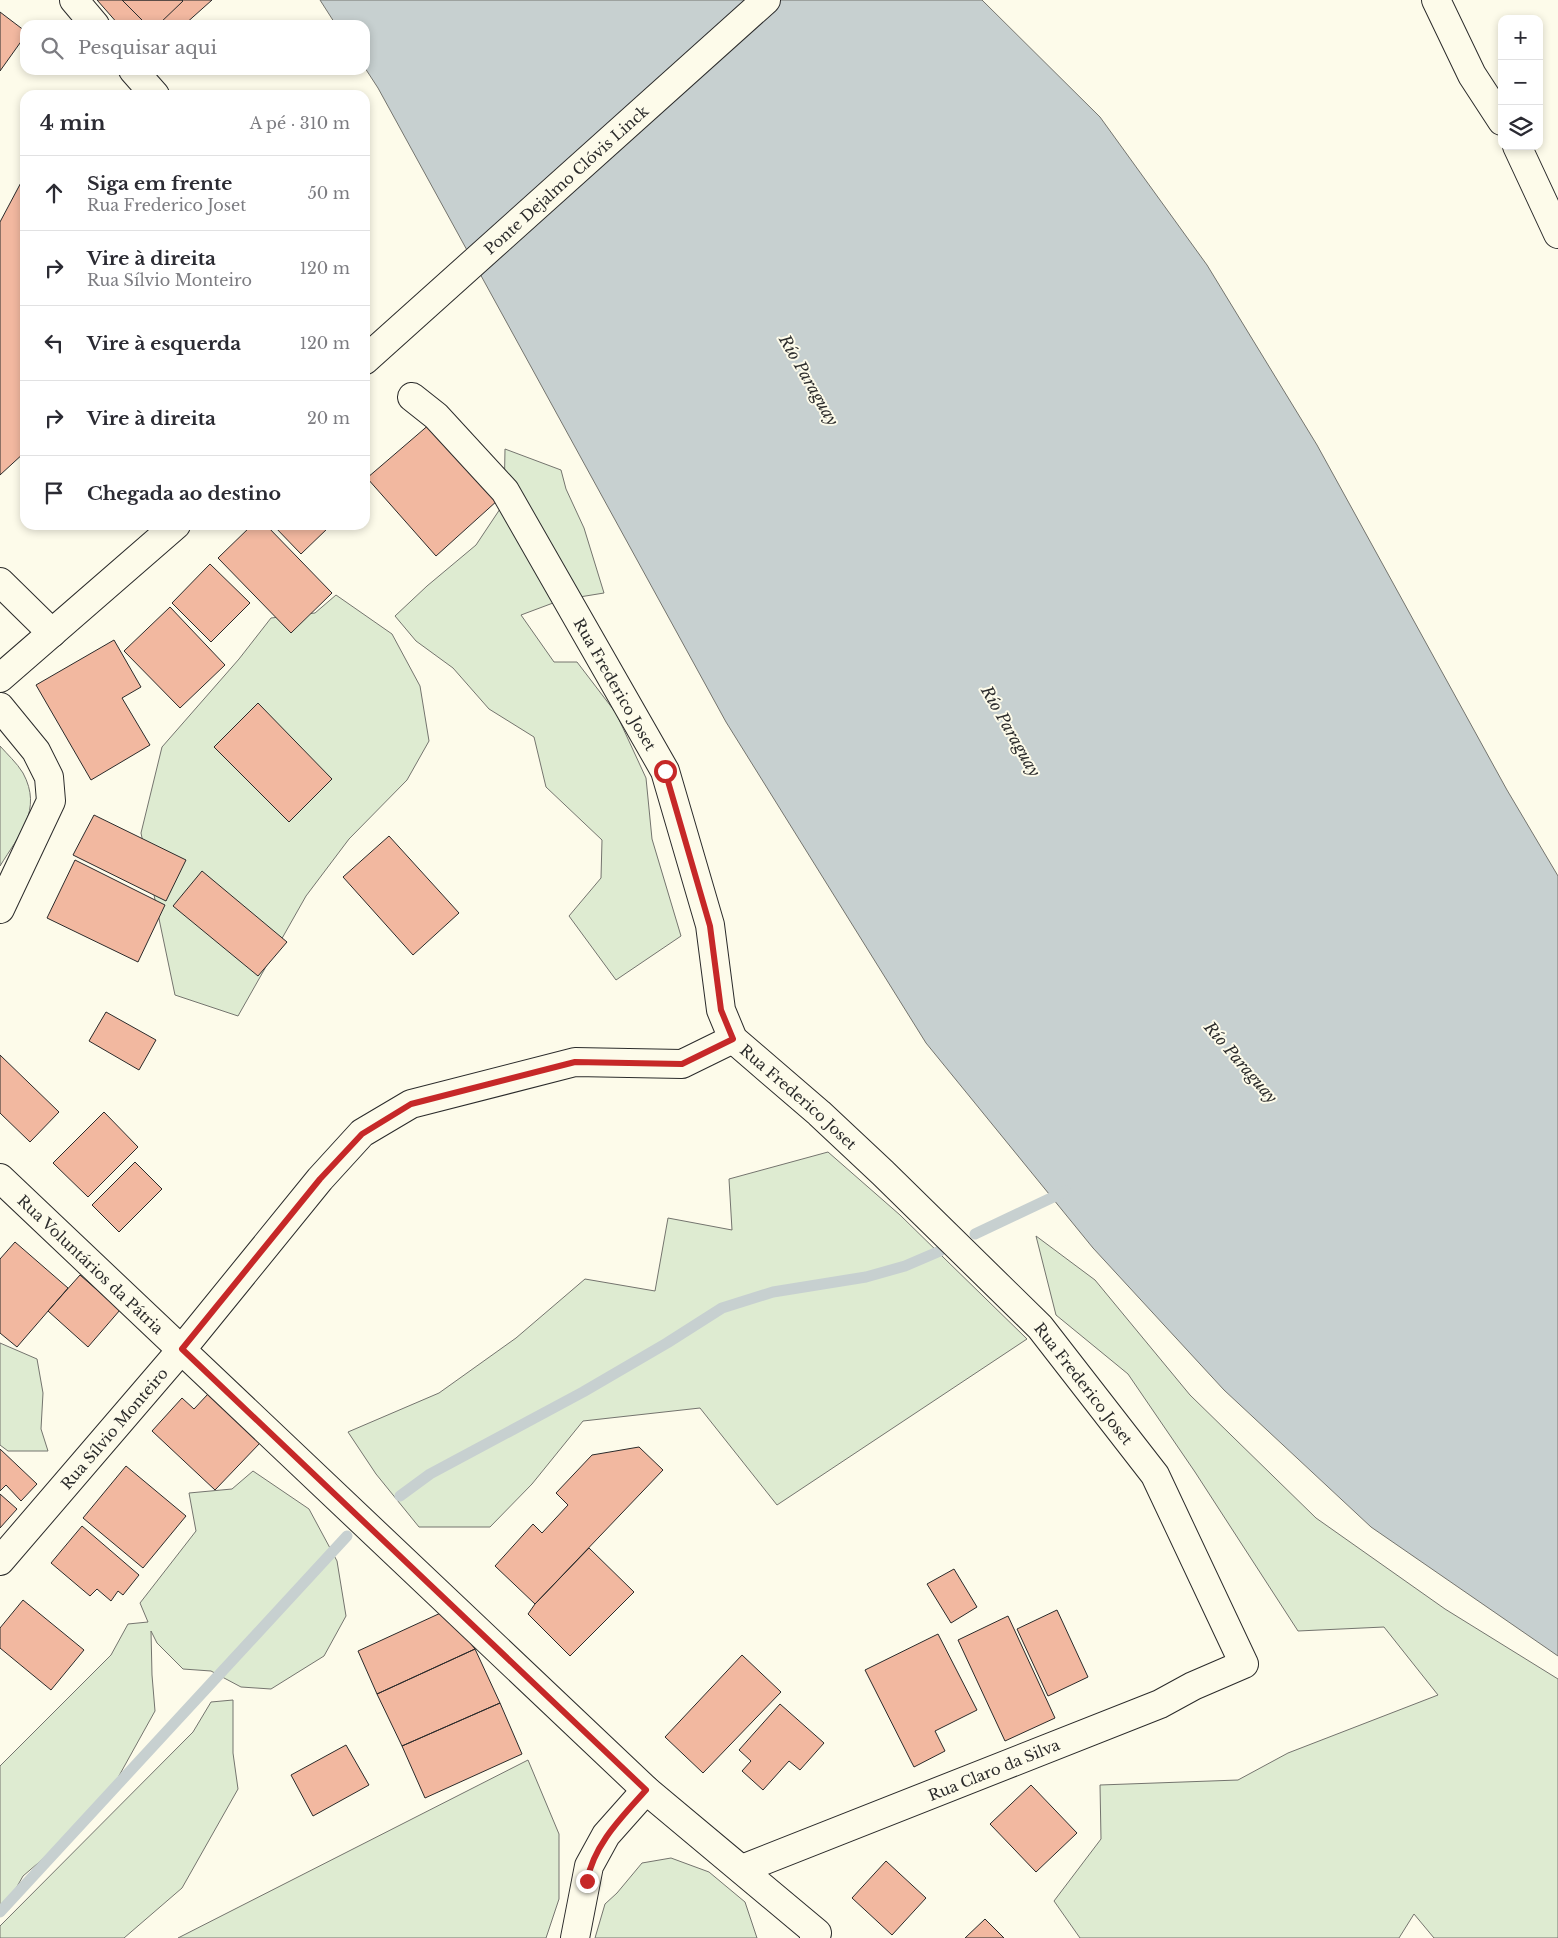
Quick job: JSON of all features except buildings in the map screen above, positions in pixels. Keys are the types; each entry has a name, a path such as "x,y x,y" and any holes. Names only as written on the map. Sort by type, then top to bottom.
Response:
{"street":[{"path":"74,0 91,20"},
{"name":"Ponte Dejalmo Clóvis Linck","path":"370,356 766,0"},
{"path":"1436,0 1472,74 1498,115"},
{"path":"137,75 151,90"},
{"path":"1519,150 1558,234"},
{"name":"Rua Frederico Joset","path":"412,397 436,416 505,491 665,771 710,926 721,1010 733,1039 834,1126 1040,1327 1155,1475 1244,1664"},
{"path":"0,678 170,530"},
{"path":"0,582 52,633"},
{"path":"0,707 36,751 49,777 51,801 0,909"},
{"name":"Rua Sílvio Monteiro","path":"0,1561 182,1349 320,1179 362,1134 411,1104 575,1062 682,1064 733,1039"},
{"name":"Rua Voluntários da Pátria","path":"0,1178 646,1790 742,1869 818,1936"},
{"name":"Rua Claro da Silva","path":"742,1869 1160,1704 1193,1686 1244,1664"},
{"path":"575,1938 590,1866 606,1836 646,1790"}],"green space":[{"path":"505,449 561,470 566,489 584,528 604,593 561,600 521,615 554,662 577,662 616,713 646,778 652,839 681,936 616,980 569,916 601,878 602,840 546,787 534,737 489,709 453,668 416,641 395,616 476,545 504,503"},
{"path":"336,595 392,634 420,686 429,741 407,780 349,839 306,896 238,1016 175,995 141,833 162,747 239,659 271,618 315,613"},
{"path":"0,746 23,773 29,786 31,799 30,811 21,833 0,866"},
{"path":"828,1152 900,1215 1027,1339 777,1505 700,1408 583,1421 532,1484 490,1527 419,1527 376,1474 348,1432 439,1393 516,1338 585,1279 655,1291 668,1218 732,1230 729,1179"},
{"path":"1036,1236 1095,1280 1190,1395 1316,1518 1445,1609 1558,1679 1558,1938 1434,1938 1414,1914 1399,1938 1080,1938 1054,1901 1101,1839 1100,1785 1238,1780 1288,1753 1438,1695 1384,1627 1298,1631 1195,1472 1128,1374 1056,1315"},
{"path":"0,1343 37,1359 43,1393 41,1429 48,1451 8,1451 0,1445"},
{"path":"253,1471 309,1509 337,1561 346,1616 324,1656 271,1689 241,1687 211,1671 183,1669 157,1643 151,1631 155,1711 100,1810 23,1876 6,1906 0,1912 0,1766 111,1655 128,1624 148,1622 140,1603 196,1531 189,1493 232,1489"},
{"path":"233,1700 233,1753 238,1789 182,1888 124,1938 0,1938 0,1926 193,1732 211,1702"},
{"path":"528,1760 559,1834 559,1899 546,1938 178,1938"},
{"path":"671,1858 709,1872 745,1902 757,1938 595,1938 605,1904 617,1893 642,1863"}],"water":[{"name":"Río Paraguay","path":"320,0 982,0 1100,117 1207,265 1317,445 1507,790 1558,876 1558,1656 1371,1527 1224,1390 1093,1248 926,1043 726,722 370,75 370,20 333,20"}],"waterway":[{"path":"975,1234 1066,1191"},
{"path":"400,1496 430,1474 583,1392 667,1343 722,1308 773,1292 866,1277 905,1266 940,1251"},
{"path":"0,1912 347,1536"}],"route":[{"path":"587,1881 590,1866 606,1836 646,1790 182,1349 320,1179 362,1134 411,1104 575,1062 682,1064 733,1039 721,1010 710,926 665,771"}]}
